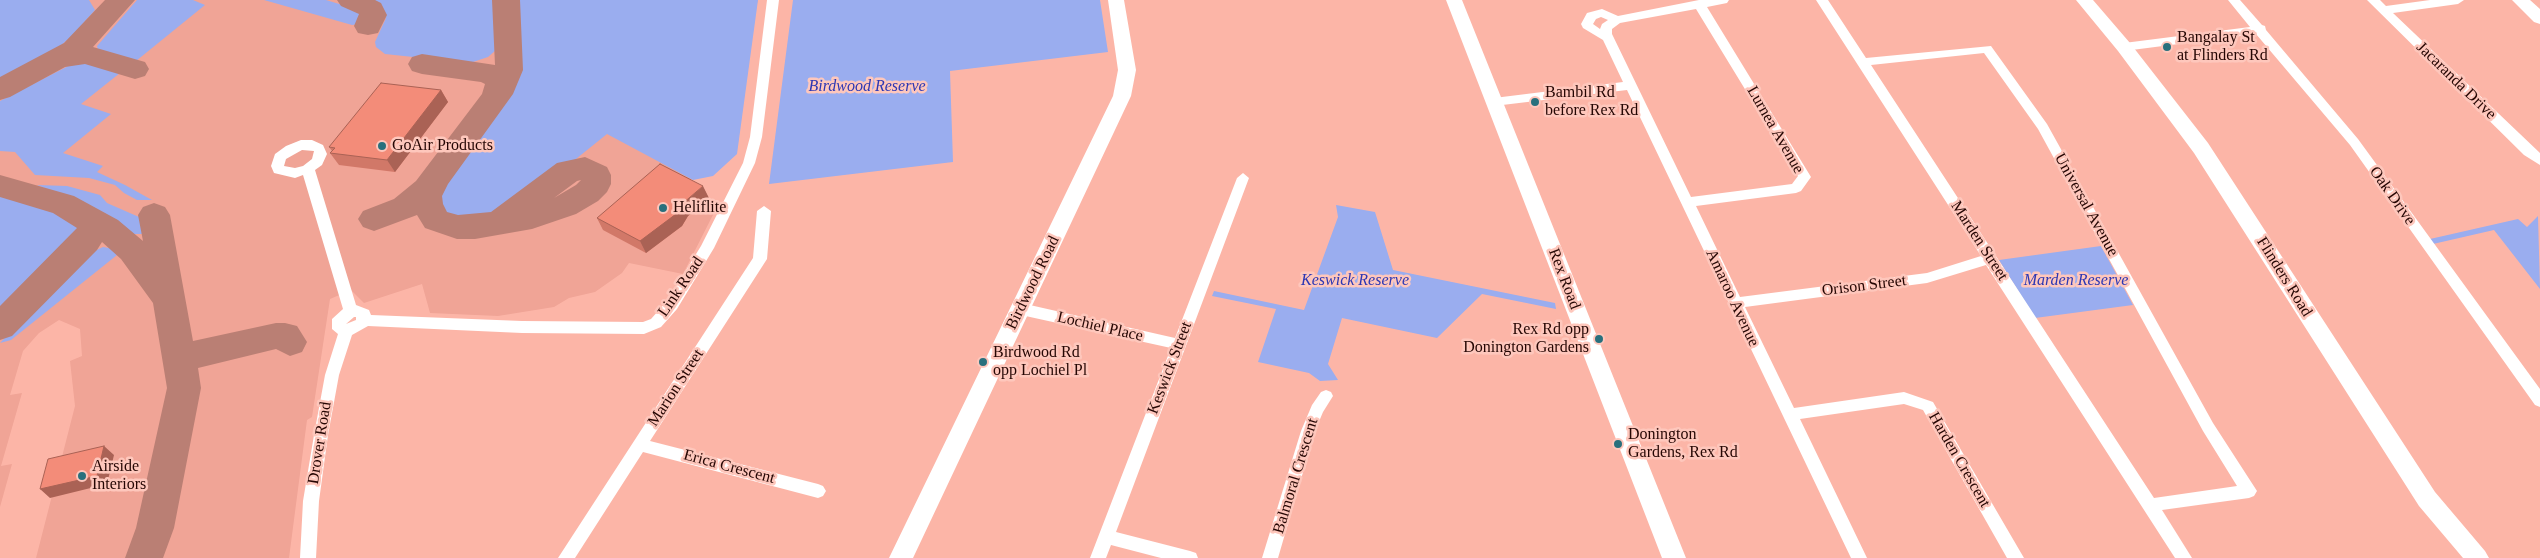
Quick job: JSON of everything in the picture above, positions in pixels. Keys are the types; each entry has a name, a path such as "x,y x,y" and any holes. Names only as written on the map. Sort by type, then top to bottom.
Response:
{"street":[{"name":"Link Road","path":"364,320 522,327 595,326 644,328 656,323 672,305 707,248 749,163 756,137 773,0"},
{"name":"Birdwood Road","path":"901,558 1122,96 1127,70 1116,0"},
{"name":"Rex Road","path":"1454,0 1674,558"},
{"path":"1607,37 1606,27 1617,20 1680,3 1699,4 1724,0"},
{"name":"Marden Street","path":"1822,0 2184,558"},
{"name":"Flinders Road","path":"2084,0 2124,47 2201,148 2428,499 2477,558"},
{"name":"Oak Drive","path":"2234,0 2261,29 2354,142 2540,401"},
{"name":"Jacaranda Drive","path":"2374,0 2529,152 2540,160"},
{"path":"2384,10 2458,0"},
{"path":"2520,0 2540,18"},
{"name":"Lurnea Avenue","path":"1687,202 1796,188 1805,177 1699,4"},
{"path":"1607,37 1589,28 1587,24 1591,16 1602,13 1617,20"},
{"path":"2124,47 2261,29"},
{"name":"Amaroo Avenue","path":"1607,37 1788,415 1859,558"},
{"name":"Universal Avenue","path":"1863,62 1987,49 2043,127 2208,427 2249,491 2150,505"},
{"path":"1494,102 1630,85"},
{"path":"308,169 343,290 351,311"},
{"name":"Keswick Street","path":"1098,558 1178,344 1243,178"},
{"name":"Marion Street","path":"566,558 760,259 764,211"},
{"name":"Orison Street","path":"1734,303 1927,278 1991,258"},
{"name":"Lochiel Place","path":"1021,310 1178,344"},
{"path":"351,311 362,312 364,320 355,328 346,331 339,329 338,323 342,316 351,311"},
{"name":"Drover Road","path":"308,558 311,501 321,435 332,375 346,331"},
{"name":"Balmoral Crescent","path":"1270,558 1308,431 1317,409 1326,396"},
{"name":"Harden Crescent","path":"1788,415 1904,398 1928,406 2016,558"},
{"name":"Erica Crescent","path":"639,444 818,491"},
{"path":"1106,537 1190,558"}],"shaded area":[{"path":"0,0 758,0 713,175 678,181 719,203 683,274 629,263 622,273 595,292 569,298 554,307 498,316 430,313 422,284 364,303 351,290 330,299 312,417 307,420 289,558 36,558 75,406 70,361 82,356 80,329 59,320 39,333 23,351 10,395 22,393 1,466 12,464 0,507"}],"green space":[{"path":"0,0 89,0 95,10 72,36 58,48 0,79"},
{"path":"137,0 193,0 205,5 136,61 128,62 99,53 97,46"},
{"path":"264,0 326,0 359,10 364,18 359,24 352,25"},
{"path":"373,0 497,0 499,44 496,50 488,57 470,63 385,54 376,47 375,42 386,18 382,18 382,8"},
{"path":"515,0 758,0 737,154 713,176 693,180 607,134 510,212 476,223 450,220 440,216 434,200 439,187 505,99 518,76"},
{"name":"Birdwood Reserve","path":"793,0 1100,0 1108,52 950,71 953,162 769,184"},
{"path":"78,61 91,61 120,70 120,73 81,104 111,114 63,153 103,166 97,172 152,200 137,200 124,193 115,185 89,178 35,175 15,152 0,151 0,101"},
{"path":"37,185 67,186 100,195 107,203 139,217 145,234 133,234 85,203"},
{"path":"0,195 58,213 76,223 79,230 73,240 0,313"},
{"name":"Keswick Reserve","path":"1336,205 1375,212 1393,270 1555,303 1556,309 1482,294 1437,338 1342,318 1328,364 1338,380 1320,381 1309,373 1258,362 1276,309 1212,296 1214,291 1304,310 1338,217"},
{"path":"2538,216 2540,289 2494,230 2433,244 2430,239 2518,219 2527,227"},
{"name":"Marden Reserve","path":"2101,246 2133,305 2035,318 1999,260"},
{"path":"103,247 114,249 117,255 11,340 0,343 84,256"}],"building":[{"name":"GoAir Products","path":"381,83 441,90 387,160 330,153 335,148 329,147"},
{"name":"Heliflite","path":"660,164 703,186 682,204 676,214 640,241 597,218"},
{"path":"104,446 97,476 40,489 48,459"}],"taxiway":[{"path":"0,90 74,50 121,0"},
{"path":"351,0 371,9 373,15 368,26"},
{"path":"496,96 503,87 509,70 506,0"},
{"path":"62,58 85,54 135,69"},
{"path":"422,64 489,73 496,78 499,84 496,96"},
{"path":"374,219 405,207 427,189 496,96"},
{"path":"585,168 596,175 596,184 587,193 565,206 532,217 499,223 568,171 585,168"},
{"path":"433,182 427,196 427,205 436,220 457,227 475,227 499,223"},
{"path":"0,186 63,204 90,218"},
{"path":"154,215 177,348"},
{"path":"0,327 86,241 93,228 90,218"},
{"path":"90,218 107,228 132,250 164,294"},
{"path":"177,348 185,354 194,355 276,336 285,336 290,342"},
{"path":"144,558 155,528 184,388 177,348"}],"place":[{"name":"Bangalay St at Flinders Rd","path":"2167,47"},
{"name":"Bambil Rd before Rex Rd","path":"1535,102"},
{"name":"GoAir Products","path":"382,146"},
{"name":"Heliflite","path":"663,208"},
{"name":"Rex Rd opp Donington Gardens","path":"1599,339"},
{"name":"Birdwood Rd opp Lochiel Pl","path":"983,362"},
{"name":"Donington Gardens, Rex Rd","path":"1618,444"},
{"name":"Airside Interiors","path":"82,476"}]}
